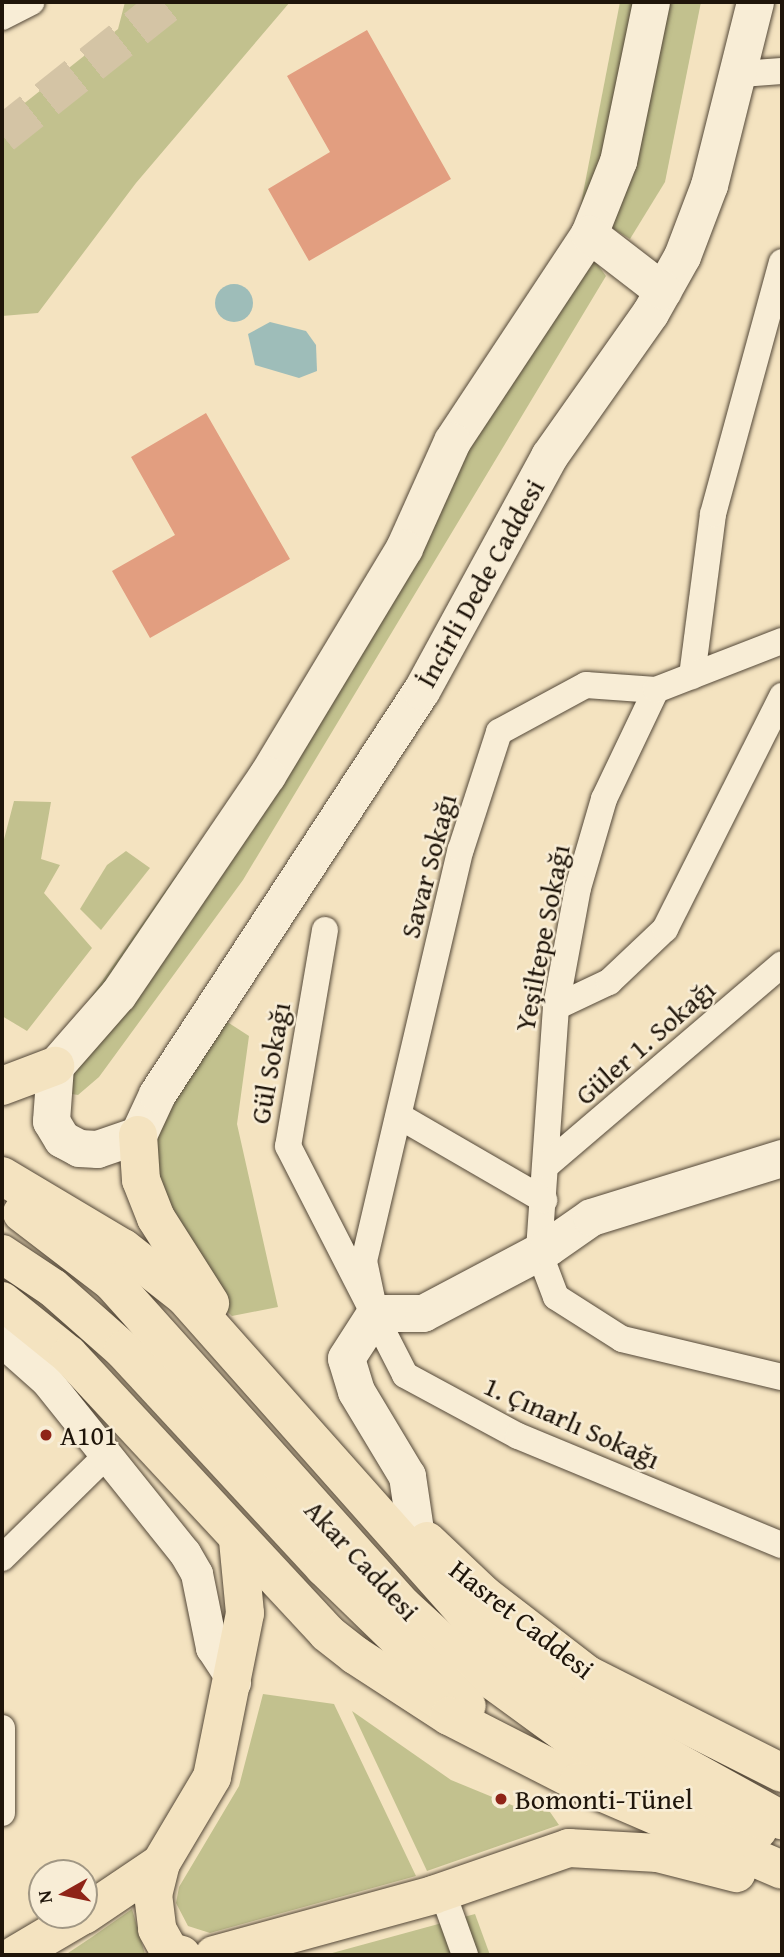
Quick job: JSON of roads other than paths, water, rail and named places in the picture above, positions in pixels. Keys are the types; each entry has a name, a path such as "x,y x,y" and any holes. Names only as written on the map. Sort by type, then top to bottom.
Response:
{"main road":[{"path":"237,1351 156,1218 141,1180 138,1135 97,1149 62,1139 49,1103 55,1066 149,951 282,751 404,548 452,441 589,234 618,161 651,2"},
{"name":"İncirli Dede Caddesi","path":"138,1135 157,1094 428,679 549,456 663,290 709,185 741,74 755,2"},
{"path":"589,234 663,290"},
{"path":"2,1086 55,1066"},
{"path":"415,1530 407,1476 356,1391 346,1358 375,1313 423,1313 539,1252 591,1217 782,1158"},
{"path":"2,1176 154,1269 237,1351 496,1648 567,1701 782,1820"},
{"name":"Akar Caddesi","path":"2,1200 112,1282 403,1606 499,1690 596,1756 781,1859"},
{"name":"Akar Caddesi","path":"2,1254 53,1288 123,1350 389,1633 520,1749"},
{"path":"2,1301 69,1355 238,1539 355,1655 449,1716 520,1749 578,1782 781,1859"},
{"name":"Hasret Caddesi","path":"351,1483 415,1530 484,1595 588,1675 782,1773"},
{"path":"183,1955 170,1952 157,1929 153,1894 161,1863 212,1777 235,1683 245,1613 238,1539"},
{"path":"214,1955 442,1891 579,1848 691,1858 751,1878 781,1859"},
{"path":"98,1906 161,1863"},
{"path":"15,1955 60,1929"}],"street":[{"path":"2,17 31,2"},
{"path":"741,74 765,77 782,71"},
{"path":"692,676 713,514 741,429 782,262"},
{"name":"Savar Sokağı","path":"375,1313 364,1261 461,849 499,732 586,685 656,690 782,641"},
{"name":"Yeşiltepe Sokağı","path":"539,1252 556,1007 578,888 604,799 656,690"},
{"path":"556,1007 609,982 664,929 782,696"},
{"name":"Gül Sokağı","path":"325,930 288,1146 375,1313"},
{"name":"Güler 1. Sokağı","path":"547,1165 782,964"},
{"path":"400,1116 544,1200"},
{"path":"539,1252 556,1297 622,1339 782,1377"},
{"name":"1. Çınarlı Sokağı","path":"375,1313 405,1375 431,1392 518,1436 781,1545"},
{"path":"2,1341 47,1381 185,1553 197,1574 212,1648 235,1683"},
{"path":"2,1558 108,1454"},
{"path":"2,1728 2,1813"},
{"path":"442,1891 465,1955"}],"water":[{"path":"234,284 247,290 253,303 247,316 234,322 221,316 215,303 221,290"},
{"path":"270,322 306,331 316,345 317,371 299,378 255,365 248,334"}],"tunnel":[{"path":"2,135 169,2"}],"place":[{"name":"A101","path":"46,1435"},
{"name":"Bomonti-Tünel","path":"501,1799"}]}
